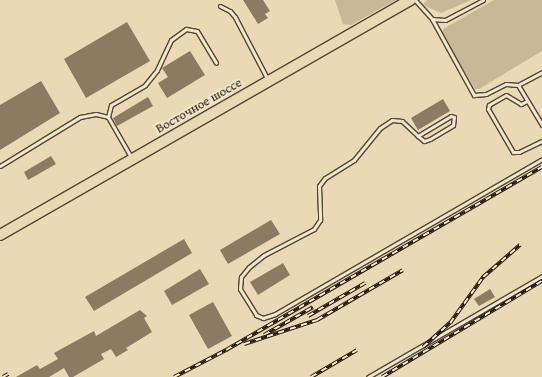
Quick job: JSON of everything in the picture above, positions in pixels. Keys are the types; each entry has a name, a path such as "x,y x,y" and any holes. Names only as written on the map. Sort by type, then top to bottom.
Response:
{"main road":[{"name":"Восточное шоссе","path":"0,235 410,0"}],"lane":[{"path":"415,0 432,19 474,95 486,94 506,84 518,85 542,72"},
{"path":"432,19 445,20 483,0"},
{"path":"220,6 230,11 235,17 269,81"},
{"path":"132,159 108,117 111,105 141,88 152,78 165,48 171,40 186,29 197,31 216,63"},
{"path":"518,85 542,125"},
{"path":"527,101 522,104 506,95 489,105 488,108 513,152 519,152 542,140"},
{"path":"0,166 80,117 90,114 108,117"},
{"path":"418,136 451,116 454,117 453,125 430,139 424,140 418,136 402,121 392,120 380,128 354,160 325,178 319,186 320,220 314,229 260,258 241,277 240,289 256,315 263,318 275,314 542,159"},
{"path":"368,377 542,276"}],"shaded area":[{"path":"335,0 396,0 351,25 343,24"},
{"path":"427,0 471,0 441,13 423,5"},
{"path":"494,0 542,0 542,51 479,89 475,89 442,34 443,29"}],"building":[{"path":"243,0 263,0 270,11 265,14 268,18 258,24"},
{"path":"127,22 150,61 86,98 64,59"},
{"path":"190,51 205,75 167,98 158,83 168,77 162,68"},
{"path":"41,81 60,113 0,150 0,105"},
{"path":"148,97 153,106 117,126 113,118"},
{"path":"443,99 450,111 418,130 411,118"},
{"path":"51,156 56,164 28,180 24,172"},
{"path":"271,220 280,234 228,264 220,250"},
{"path":"184,239 192,253 94,311 85,297"},
{"path":"283,263 290,275 258,295 250,282"},
{"path":"200,269 209,284 172,305 164,291"},
{"path":"490,289 495,297 479,306 474,299"},
{"path":"213,302 232,336 208,349 189,315"},
{"path":"140,310 147,316 144,318 152,332 126,348 128,350 116,357 111,349 101,354 104,359 73,377 69,377 64,368 49,377 16,377 37,365 40,369 58,359 54,353 94,331 96,336"}],"railway":[{"path":"174,377 226,350 542,167"},
{"path":"423,347 450,323 483,277 520,245"},
{"path":"244,344 317,320 403,270"},
{"path":"382,377 542,281"},
{"path":"308,316 365,283"},
{"path":"264,335 313,307"},
{"path":"311,377 357,350"},
{"path":"3,377 8,374"}]}
